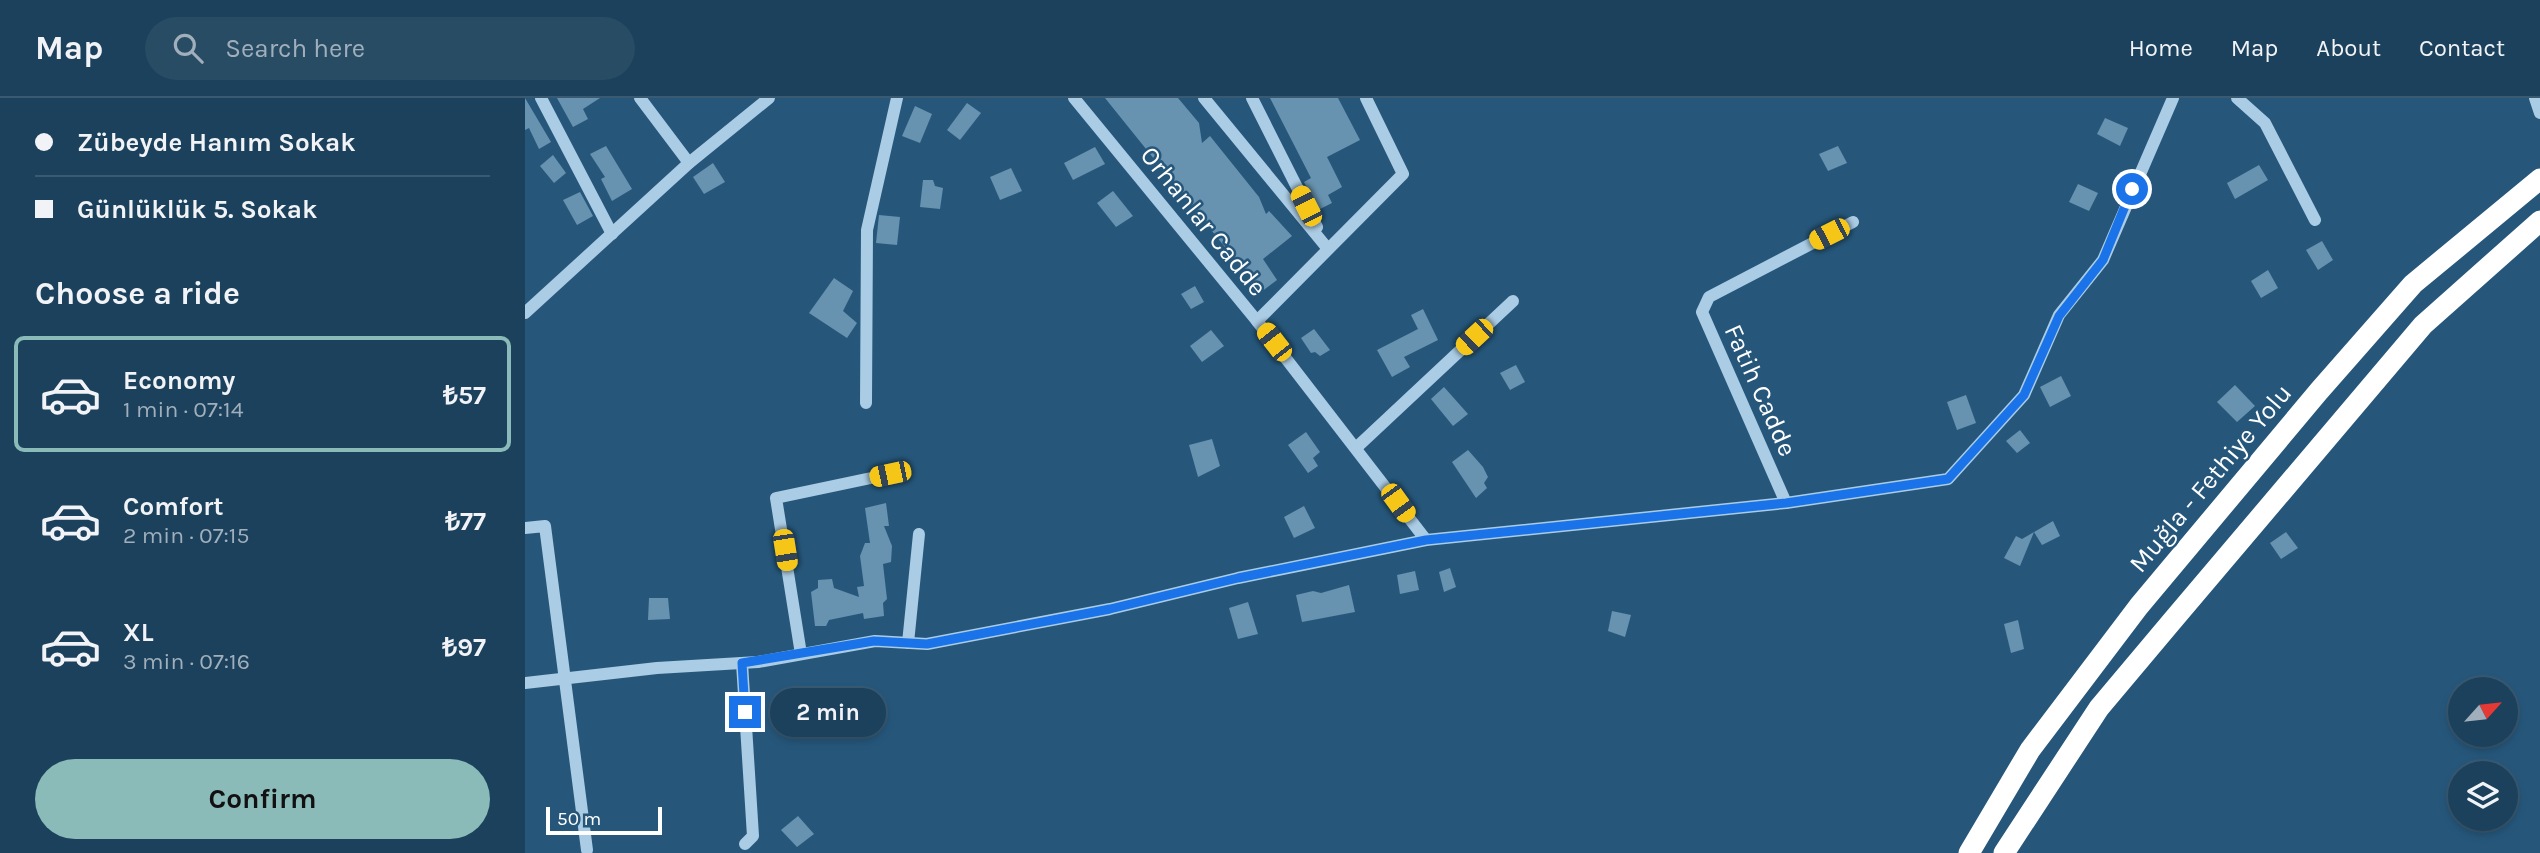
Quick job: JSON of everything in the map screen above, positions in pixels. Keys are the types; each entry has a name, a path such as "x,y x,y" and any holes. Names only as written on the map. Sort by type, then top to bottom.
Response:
{"highway":[{"name":"Muğla - Fethiye Yolu","path":"1969,853 2030,750 2139,606 2319,391 2413,284 2540,179"},
{"path":"2004,853 2099,708 2172,620 2423,325 2540,221"}],"street":[{"path":"541,98 612,234"},
{"path":"639,98 689,163"},
{"path":"866,403 867,230 897,98"},
{"name":"Orhanlar Cadde","path":"1074,98 1257,321 1357,447 1426,540"},
{"path":"1204,98 1328,249"},
{"path":"1252,98 1328,249"},
{"path":"1257,321 1403,174 1366,98"},
{"path":"525,683 657,668 742,663 874,641 927,644 1110,609 1238,578 1426,540 1786,503 1948,479 2024,395 2059,316 2103,260 2173,98"},
{"path":"2237,98 2265,123 2315,220"},
{"path":"2535,98 2540,113"},
{"path":"525,313 760,100"},
{"name":"Fatih Cadde","path":"1786,503 1702,312 1710,297 1853,222"},
{"path":"1357,447 1513,301"},
{"path":"801,654 776,498 890,474"},
{"path":"525,528 545,526 587,850"},
{"path":"908,643 919,534"},
{"path":"742,663 753,809 753,836 745,844"}],"building":[{"path":"525,98 551,142 539,149 529,128 525,130"},
{"path":"557,98 600,98 583,109 588,119 573,127"},
{"path":"1105,98 1178,98 1199,123 1202,143 1210,136 1259,197 1266,214 1269,211 1292,236 1263,259 1277,280 1261,292"},
{"path":"1270,98 1338,98 1360,140 1327,157 1342,187 1328,195 1332,203 1318,210 1304,182 1311,178"},
{"path":"967,103 981,113 960,140 947,130"},
{"path":"915,106 932,114 920,143 902,136"},
{"path":"2105,118 2128,128 2120,146 2097,134"},
{"path":"606,146 632,189 612,201 601,179 605,177 590,154"},
{"path":"1838,146 1847,163 1828,171 1819,154"},
{"path":"1095,147 1105,164 1073,180 1064,163"},
{"path":"553,155 566,173 554,183 540,166"},
{"path":"713,163 725,182 704,194 693,177"},
{"path":"2259,165 2268,180 2235,199 2227,183"},
{"path":"1011,168 1022,191 1000,200 990,177"},
{"path":"923,180 933,180 935,186 943,188 940,209 920,207"},
{"path":"2078,184 2098,193 2089,211 2069,202"},
{"path":"1113,191 1133,216 1116,227 1097,203"},
{"path":"580,192 593,216 577,225 563,200"},
{"path":"879,215 900,217 897,245 876,243"},
{"path":"2322,241 2333,260 2318,270 2306,250"},
{"path":"2268,270 2278,288 2261,298 2251,281"},
{"path":"834,278 853,291 843,311 857,323 847,338 809,313"},
{"path":"1195,286 1204,302 1191,309 1181,294"},
{"path":"1423,309 1438,340 1404,357 1410,367 1392,377 1377,350 1418,329 1411,315"},
{"path":"1314,329 1330,350 1320,356 1315,352 1311,353 1301,338"},
{"path":"1211,330 1224,346 1202,362 1190,346"},
{"path":"1516,365 1525,382 1510,390 1500,373"},
{"path":"2061,376 2071,396 2050,407 2040,387"},
{"path":"2235,385 2255,406 2237,422 2217,402"},
{"path":"1444,387 1468,414 1453,426 1431,399"},
{"path":"1966,395 1976,423 1957,430 1947,402"},
{"path":"2020,430 2030,443 2017,453 2006,441"},
{"path":"1306,432 1320,452 1313,458 1318,466 1308,473 1288,445"},
{"path":"1212,439 1220,466 1198,477 1189,445"},
{"path":"1468,450 1488,477 1484,483 1487,488 1476,498 1452,462"},
{"path":"886,503 889,526 884,526 892,546 891,562 883,564 887,599 883,603 884,616 864,619 863,613 829,620 826,626 815,626 811,592 818,588 818,580 832,579 834,588 859,597 857,587 864,586 860,556 865,543 870,543 865,508"},
{"path":"1304,506 1315,528 1294,538 1284,517"},
{"path":"2053,521 2060,536 2042,545 2034,532"},
{"path":"2034,532 2020,566 2004,558 2016,536 2022,539"},
{"path":"2286,532 2298,548 2281,559 2270,543"},
{"path":"1450,568 1456,587 1444,592 1439,572"},
{"path":"1415,571 1419,590 1400,594 1397,575"},
{"path":"1349,585 1355,612 1302,622 1296,595 1313,591 1321,593"},
{"path":"649,598 668,598 670,619 648,620"},
{"path":"1248,602 1258,634 1238,639 1229,608"},
{"path":"1612,611 1631,615 1625,637 1608,631"},
{"path":"2018,620 2024,649 2011,653 2004,624"},
{"path":"798,816 814,834 797,847 781,830"}],"route":[{"path":"745,712 742,663 874,641 927,644 1110,609 1238,578 1426,540 1786,503 1948,479 2024,395 2059,316 2103,260 2132,189"}]}
